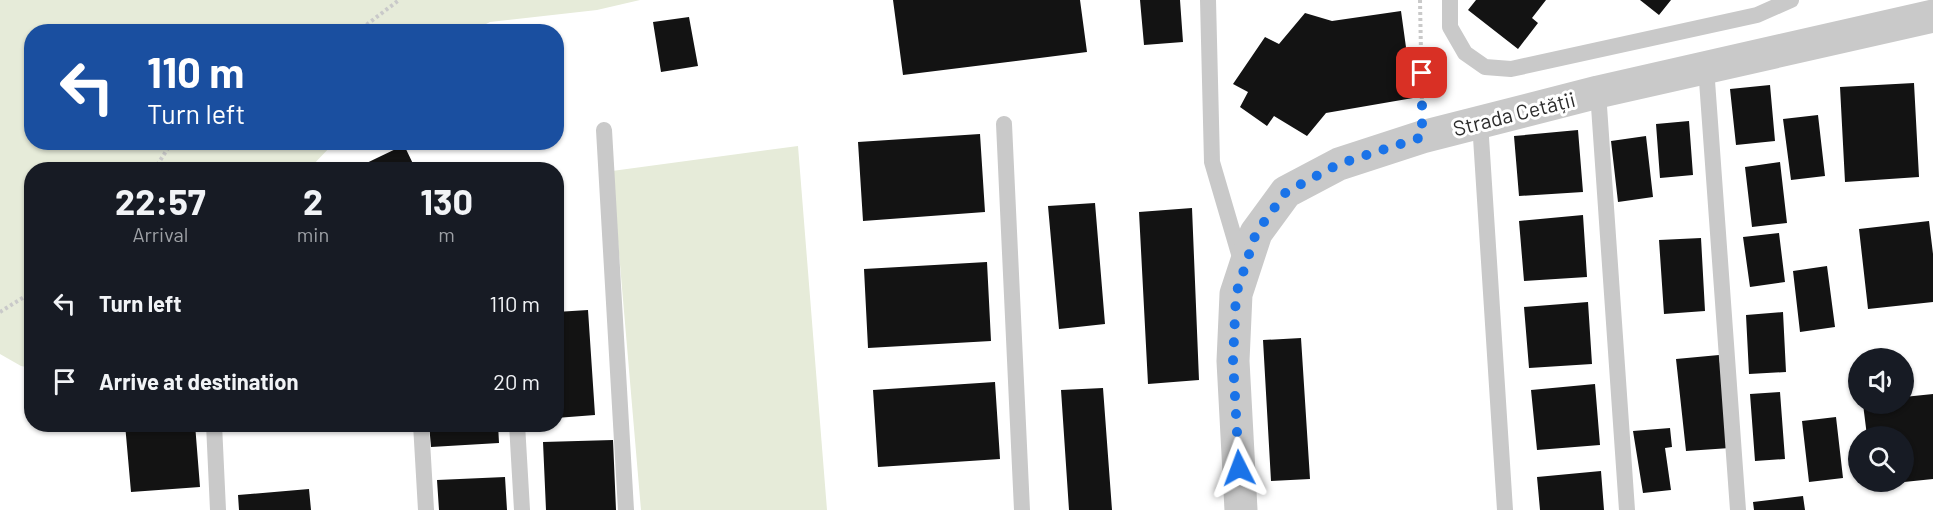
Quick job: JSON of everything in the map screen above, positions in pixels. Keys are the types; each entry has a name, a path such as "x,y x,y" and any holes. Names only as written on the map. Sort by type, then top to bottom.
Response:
{"street":[{"name":"Strada Cetății","path":"1241,510 1233,361 1236,294 1256,233 1286,192 1339,164 1422,137 1598,92 1933,16"}],"lane":[{"path":"1208,0 1212,162 1244,270"},
{"path":"1449,0 1450,27 1465,53 1485,67 1511,69 1757,15 1791,0"},
{"path":"1706,67 1738,510"},
{"path":"1598,92 1627,510"},
{"path":"1480,122 1506,510"},
{"path":"1004,124 1022,510"},
{"path":"604,130 626,510"},
{"path":"214,432 218,510"},
{"path":"421,432 426,510"},
{"path":"517,432 522,510"}],"path":[{"path":"368,24 399,0"},
{"path":"1420,0 1422,137"},
{"path":"0,312 24,297"}],"green space":[{"path":"0,0 640,0 597,10 486,24 24,24 24,150 327,150 316,162 24,162 24,367 0,354"},
{"path":"798,146 827,510 641,510 612,171"}],"building":[{"path":"893,0 1080,0 1087,52 903,75"},
{"path":"1140,0 1180,0 1183,42 1144,45"},
{"path":"1476,0 1546,0 1532,18 1538,23 1518,49 1468,10"},
{"path":"1640,0 1671,0 1659,15"},
{"path":"1401,11 1413,98 1326,113 1307,136 1274,116 1267,126 1240,107 1248,92 1233,84 1265,37 1279,44 1305,13 1332,21"},
{"path":"689,17 698,66 661,72 653,22"},
{"path":"1914,83 1919,177 1845,182 1840,87"},
{"path":"1770,85 1775,141 1736,145 1730,89"},
{"path":"1818,115 1825,176 1791,180 1783,119"},
{"path":"1689,121 1693,175 1660,178 1656,124"},
{"path":"1578,130 1583,192 1519,196 1514,136"},
{"path":"980,134 985,212 863,221 858,142"},
{"path":"1646,136 1653,197 1618,202 1611,141"},
{"path":"394,150 406,150 412,162 369,162"},
{"path":"1780,162 1787,223 1752,227 1745,167"},
{"path":"1095,203 1105,324 1059,329 1048,206"},
{"path":"1192,208 1199,380 1148,384 1139,212"},
{"path":"1583,215 1587,277 1524,281 1519,221"},
{"path":"1929,221 1933,254 1933,302 1868,309 1859,229"},
{"path":"1779,233 1785,282 1750,287 1743,237"},
{"path":"1701,238 1705,311 1664,314 1659,240"},
{"path":"987,262 991,341 868,348 864,269"},
{"path":"1827,266 1835,327 1800,332 1793,271"},
{"path":"1588,302 1592,364 1529,368 1524,307"},
{"path":"588,310 595,415 564,417 564,312"},
{"path":"1783,312 1786,372 1749,374 1746,315"},
{"path":"1301,338 1310,479 1271,481 1263,340"},
{"path":"1719,355 1730,448 1686,451 1676,359"},
{"path":"995,382 1000,459 878,467 873,390"},
{"path":"1595,384 1600,445 1537,450 1531,390"},
{"path":"1103,388 1112,510 1069,510 1061,390"},
{"path":"1780,392 1785,459 1755,461 1750,394"},
{"path":"1933,394 1933,479 1914,481 1914,426 1866,426 1864,414 1914,414 1914,396"},
{"path":"1836,417 1843,478 1809,482 1802,421"},
{"path":"1670,428 1672,447 1665,448 1671,490 1643,493 1633,431"},
{"path":"126,432 196,432 200,487 131,492"},
{"path":"430,432 498,432 499,443 431,447"},
{"path":"613,440 616,510 546,510 543,442"},
{"path":"1601,471 1604,510 1540,510 1537,477"},
{"path":"505,477 507,510 439,510 437,480"},
{"path":"309,489 311,510 239,510 238,495"},
{"path":"1803,496 1805,510 1754,510 1753,502"}],"route":[{"path":"1239,468 1233,361 1236,294 1256,233 1286,192 1339,164 1422,137 1422,73"}]}
